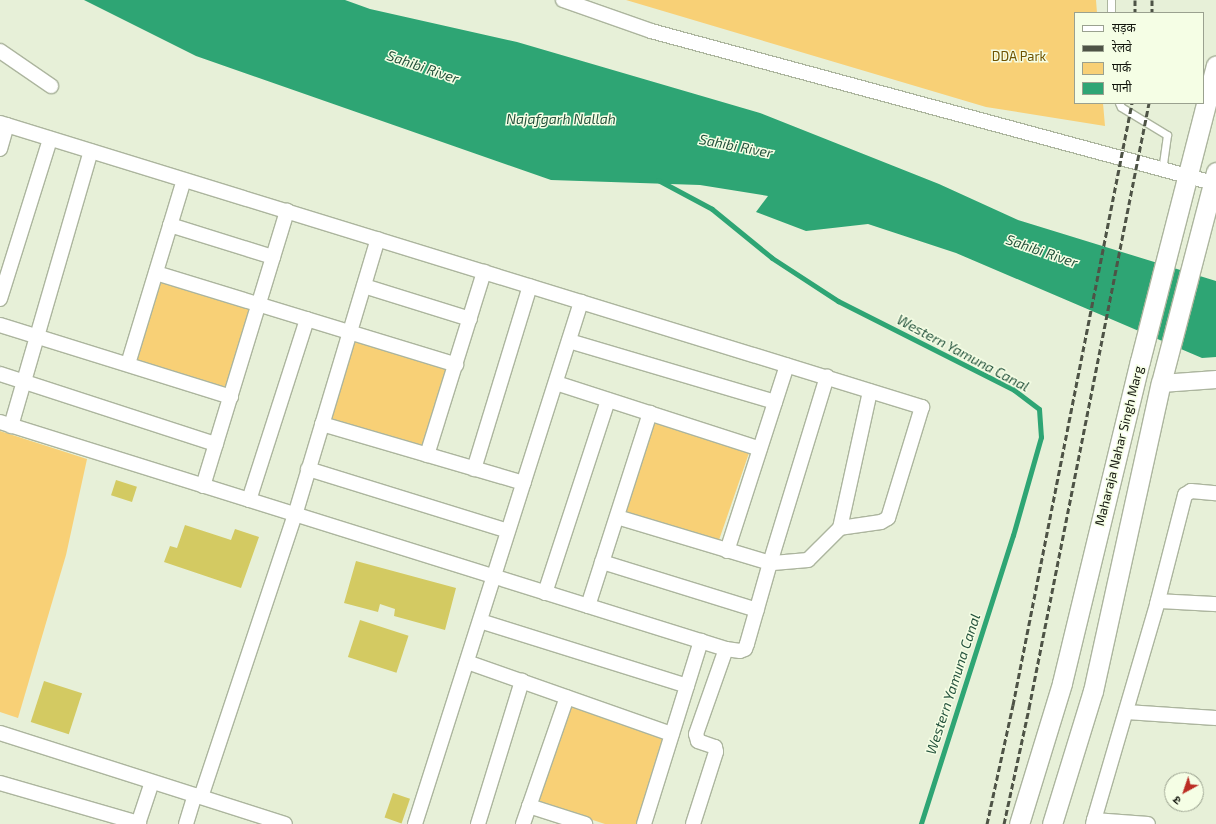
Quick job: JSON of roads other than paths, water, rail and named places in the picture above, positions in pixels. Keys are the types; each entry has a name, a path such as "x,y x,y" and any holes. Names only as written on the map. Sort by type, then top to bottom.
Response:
{"main road":[{"name":"Maharaja Nahar Singh Marg","path":"1019,824 1062,682 1140,361 1216,66"},
{"name":"Maharaja Nahar Singh Marg","path":"1052,824 1092,691 1163,375 1215,178"}],"street":[{"path":"563,0 651,30 1162,169 1215,178"},
{"path":"0,51 51,86"},
{"path":"0,149 4,124 827,378 920,404 922,411 888,518 881,522 840,528"},
{"path":"0,300 50,139"},
{"path":"91,151 24,382 6,424 726,649 740,651 745,649 827,378"},
{"path":"128,364 184,180"},
{"path":"203,486 287,211"},
{"path":"170,226 273,258"},
{"path":"186,824 198,796 295,514 378,239"},
{"path":"427,455 484,272"},
{"path":"156,273 456,364"},
{"path":"364,286 470,319"},
{"path":"474,469 530,286"},
{"path":"415,824 582,302"},
{"path":"249,500 307,319"},
{"path":"0,325 231,397"},
{"path":"569,341 774,402"},
{"path":"727,551 787,365"},
{"path":"0,374 216,444"},
{"path":"1163,375 1216,379"},
{"path":"556,383 760,449"},
{"path":"617,517 770,563 808,560 840,528 870,391"},
{"path":"545,593 608,400"},
{"path":"588,606 650,414"},
{"path":"322,424 524,484"},
{"path":"308,469 508,531"},
{"path":"1148,824 1094,822 1157,604 1185,495 1191,491 1216,493"},
{"path":"602,562 757,610"},
{"path":"1157,604 1158,601 1216,604"},
{"path":"480,621 687,686"},
{"path":"644,824 701,641"},
{"path":"693,824 716,752 715,747 698,741 696,734 726,649"},
{"path":"467,662 672,734"},
{"path":"478,824 522,681"},
{"path":"523,824 567,697"},
{"path":"1126,712 1216,718"},
{"path":"0,733 198,796 244,818 285,824"},
{"path":"0,783 139,823 152,782"},
{"path":"529,806 585,824"}],"lane":[{"path":"1111,0 1111,12"},
{"path":"1121,104 1168,135 1162,169"}],"water":[{"name":"Najafgarh Nallah","path":"84,0 345,0 370,9 517,42 760,113 939,184 1018,220 1216,281 1216,357 1202,358 956,253 868,224 806,231 756,212 768,196 700,185 551,180 196,56"}],"waterway":[{"name":"Western Yamuna Canal","path":"658,180 712,209 772,258 838,301 1014,390 1039,409 1041,437 1013,535 921,824"}],"railway":[{"path":"1135,0 1135,12"},
{"path":"1152,0 1152,12"},
{"path":"987,824 1013,705 1132,104"},
{"path":"1004,824 1029,708 1149,104"}],"park label":[{"name":"DDA Park","path":"1019,56"}],"water label":[{"name":"Sahibi River","path":"423,67"},
{"name":"Sahibi River","path":"736,146"},
{"name":"Sahibi River","path":"1042,251"}]}
